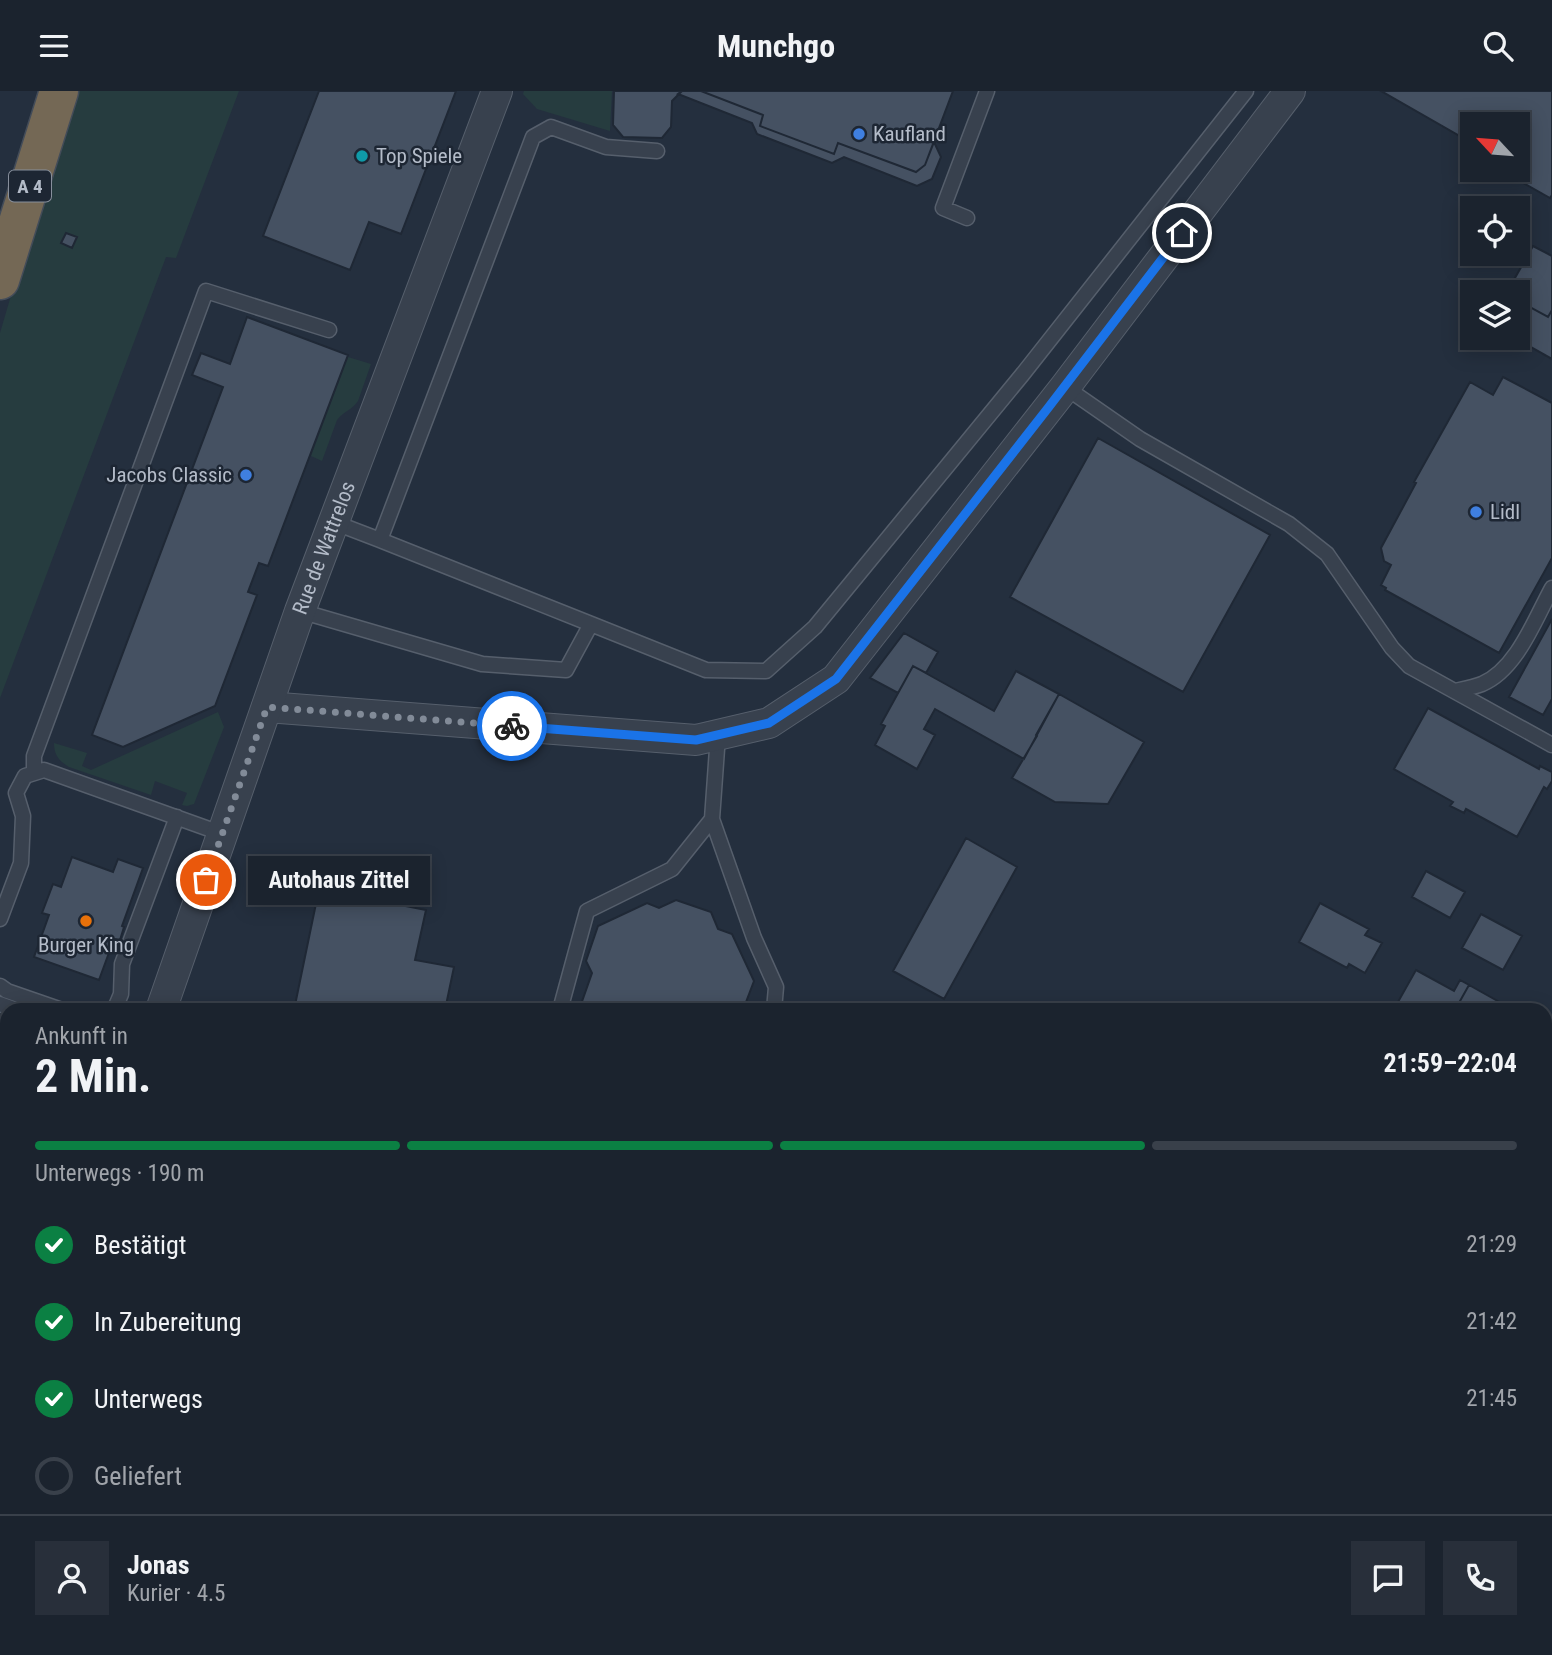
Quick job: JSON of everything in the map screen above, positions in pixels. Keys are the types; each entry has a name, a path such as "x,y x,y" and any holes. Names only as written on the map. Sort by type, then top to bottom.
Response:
{"highway":[{"name":"A 4","path":"0,280 59,91"}],"street":[{"name":"Rue de Wattrelos","path":"163,1003 300,611 497,91"},
{"path":"267,707 696,740 769,723 836,679 1065,387 1290,91"}],"lane":[{"path":"967,218 943,208 986,91"},
{"path":"333,522 706,670 766,671 815,627 1022,375 1246,91"},
{"path":"380,540 533,137 551,127 606,147 657,151"},
{"path":"34,773 34,756 206,291 329,330"},
{"path":"1065,387 1140,439 1289,524 1327,554 1392,648 1409,666 1552,745"},
{"path":"1455,691 1483,684 1514,659 1552,587"},
{"path":"300,611 482,664 566,670 591,624"},
{"path":"718,735 712,819 754,938 776,987 775,1003"},
{"path":"0,919 21,863 23,816 16,793 25,776 44,770 223,834"},
{"path":"117,1003 121,994 122,964 177,817"},
{"path":"562,1003 587,911 671,869 712,819"},
{"path":"0,986 42,1003"}],"green space":[{"path":"71,91 239,91 176,258 166,257 0,698 0,333"},
{"path":"524,91 612,91 610,131 537,109 523,94"},
{"path":"348,357 371,364 358,401 337,420 322,461 311,456"},
{"path":"218,712 224,727 194,804 187,806 182,805 187,793 155,781 151,795 69,767 60,760 55,751 54,743 87,753 82,766 91,770"}],"building":[{"name":"Top Spiele","path":"319,91 456,91 401,234 369,222 350,270 263,236"},
{"path":"614,91 682,91 672,101 671,127 662,138 623,137 613,125"},
{"path":"682,91 701,91 763,115 760,126 834,154 838,143 916,172 925,165 934,142 941,157 932,179 917,186 844,157 832,163 757,134 752,123 678,94"},
{"name":"Kaufland","path":"701,91 953,91 925,165 916,172 838,143 834,154 760,126 763,115"},
{"path":"1381,91 1552,91 1552,195 1550,198 1521,182 1530,182 1530,112 1460,112 1460,136"},
{"path":"66,233 77,237 72,248 61,243"},
{"path":"1533,246 1552,256 1552,310 1548,317 1530,307 1530,280 1514,280 1522,266 1530,266 1530,251"},
{"path":"1530,307 1548,317 1552,310 1552,359 1530,347"},
{"name":"Jacobs Classic","path":"247,317 348,355 268,566 259,563 248,592 257,595 215,706 123,747 92,735 223,387 192,375 201,353 230,364"},
{"name":"Lidl","path":"1503,377 1552,403 1552,558 1499,653 1385,590 1381,585 1391,565 1384,561 1381,548 1416,483 1414,482 1470,382 1493,395"},
{"path":"1098,438 1270,535 1183,692 1010,597"},
{"path":"1552,619 1552,699 1543,715 1509,697"},
{"path":"904,633 938,652 926,673 913,666 898,693 870,678"},
{"path":"913,666 994,711 1016,671 1059,694 1024,759 935,709 924,729 935,735 917,769 875,745 885,726 881,724"},
{"path":"1059,694 1144,742 1108,804 1055,802 1012,778"},
{"path":"1428,708 1539,769 1540,766 1552,772 1552,781 1547,789 1544,787 1517,837 1466,809 1464,813 1450,806 1453,802 1394,769"},
{"path":"966,838 1017,867 944,999 893,971"},
{"name":"Burger King","path":"72,857 113,872 118,859 143,868 122,926 124,927 120,940 114,939 99,980 34,957 49,915 42,913 53,884 61,887"},
{"path":"1426,871 1465,892 1450,918 1412,897"},
{"path":"319,889 426,910 415,960 454,967 446,1003 295,1003"},
{"path":"676,900 711,912 718,929 732,934 754,981 746,1003 581,1003 592,973 586,961 598,926 647,903 659,908"},
{"path":"1320,903 1369,929 1365,935 1382,943 1365,973 1349,964 1347,968 1299,942"},
{"path":"1481,914 1522,936 1503,970 1462,948"},
{"path":"1416,970 1454,991 1460,980 1469,985 1459,1003 1397,1003"},
{"path":"1469,985 1501,1003 1459,1003"}],"way so far":[{"path":"206,880 267,707 512,726"}],"place":[{"name":"Kaufland","path":"859,134"},
{"name":"Top Spiele","path":"362,156"},
{"name":"Jacobs Classic","path":"246,475"},
{"name":"Lidl","path":"1476,512"},
{"name":"Autohaus Zittel","path":"206,880"},
{"name":"Burger King","path":"86,921"}],"route":[{"path":"512,726 696,740 769,723 836,679 1182,233"}]}
